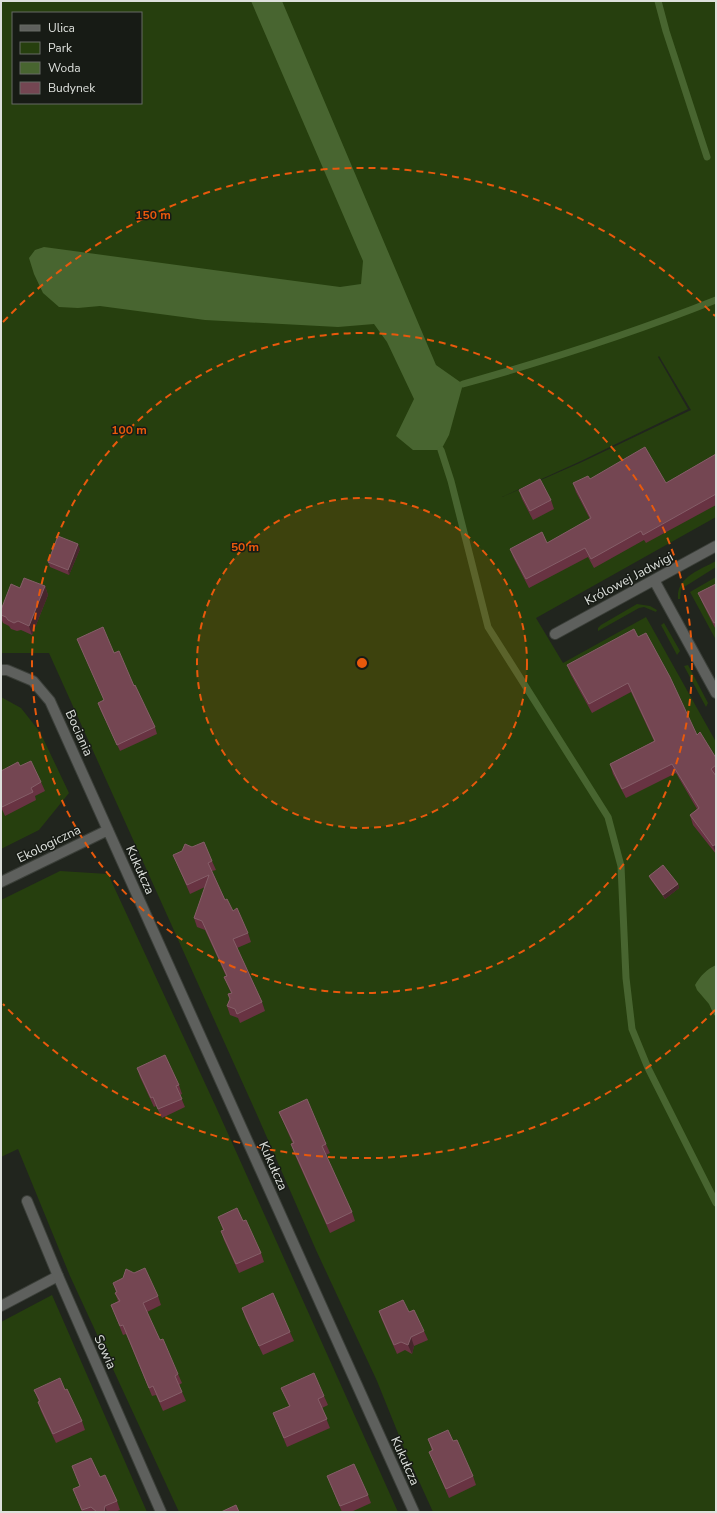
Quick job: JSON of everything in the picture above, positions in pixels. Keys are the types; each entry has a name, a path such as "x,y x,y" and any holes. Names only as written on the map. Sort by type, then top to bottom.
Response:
{"street":[{"name":"Królowej Jadwigi","path":"555,634 716,546"},
{"path":"654,580 716,693"},
{"name":"Bociania","path":"1,670 7,670 33,681 50,701 108,830"},
{"name":"Ekologiczna","path":"1,882 108,830"},
{"name":"Kukułcza","path":"108,830 414,1512"},
{"name":"Sowia","path":"27,1201 160,1512"},
{"path":"1,1306 58,1276"}],"green space":[{"path":"1,1 716,1 716,517 536,618 563,663 646,617 716,742 716,1512 433,1512 404,1448 377,1381 316,1250 258,1117 49,653 1,653","holes":["659,356 691,410 582,462 502,497 581,461 688,409 658,357"]},
{"path":"716,561 716,567 681,589 680,599 678,599 678,591 681,585 690,575"},
{"path":"716,577 716,640 690,592"},
{"path":"637,604 650,606 657,610 656,612 644,607 639,608 598,631 598,628 601,625"},
{"path":"664,623 680,651 677,655 661,625"},
{"path":"688,665 708,703 706,707 684,666"},
{"path":"1,697 21,708 40,732 69,793 39,830 1,849"},
{"path":"60,871 108,874 216,1107 398,1512 179,1512 70,1276 18,1149 1,1157 1,900"},
{"path":"52,1295 147,1512 1,1512 1,1322"}],"water":[{"path":"251,1 282,1 436,365 463,384 449,435 441,450 413,450 396,436 414,399 387,342 374,324 338,327 205,320 100,306 78,308 59,307 43,293 34,274 29,258 35,250 44,247 340,287 361,284 363,261"},
{"path":"716,965 716,1016 695,985 704,973"}],"building":[{"path":"645,447 666,483 716,454 716,494 643,535 641,531 591,559 585,548 526,579 510,549 542,532 547,543 591,518 573,483 588,476 590,479"},
{"path":"540,479 551,500 530,511 519,490"},
{"path":"58,536 78,544 68,570 48,562"},
{"path":"24,578 45,586 29,626 18,621 14,623 1,615 1,610 11,584 20,588"},
{"path":"716,584 716,622 714,623 698,593"},
{"path":"103,627 114,653 119,651 134,686 135,685 155,727 117,745 98,703 104,700 77,639"},
{"path":"634,629 638,637 646,633 670,677 697,735 700,732 716,758 716,765 711,769 716,776 716,844 713,846 690,815 699,808 672,764 622,789 610,764 655,741 628,683 589,704 567,665"},
{"path":"31,761 41,782 31,788 33,792 2,807 1,771 18,762 20,766"},
{"path":"204,842 212,861 208,863 225,900 227,899 233,911 237,908 248,933 233,939 262,1002 237,1014 235,1009 227,1006 230,999 228,994 232,993 224,977 227,976 202,921 194,918 209,875 187,885 173,855 182,851 185,844 192,847"},
{"path":"663,865 678,884 663,895 649,876"},
{"path":"165,1055 179,1085 176,1086 182,1099 158,1109 153,1097 151,1098 137,1068"},
{"path":"307,1099 326,1144 322,1146 352,1212 327,1224 291,1144 294,1143 279,1112"},
{"path":"237,1208 243,1221 246,1220 261,1253 236,1264 221,1231 224,1230 218,1217"},
{"path":"145,1268 158,1296 143,1303 160,1340 163,1339 178,1374 175,1376 182,1392 160,1402 153,1386 149,1388 123,1325 120,1326 111,1305 120,1301 115,1293 117,1292 113,1283 123,1278 126,1269 134,1273"},
{"path":"273,1293 290,1332 259,1346 242,1308"},
{"path":"403,1300 409,1312 414,1310 424,1331 411,1337 408,1345 401,1342 394,1345 379,1311"},
{"path":"314,1373 324,1396 318,1399 327,1419 284,1438 273,1413 290,1406 281,1388"},
{"path":"60,1378 65,1390 67,1389 82,1421 53,1434 34,1390"},
{"path":"448,1430 453,1441 457,1440 473,1476 446,1489 429,1452 433,1450 428,1439"},
{"path":"91,1458 100,1477 105,1475 117,1501 105,1506 104,1512 97,1512 91,1507 82,1510 73,1489 80,1486 72,1466"},
{"path":"354,1464 368,1495 340,1506 327,1476"},
{"path":"236,1505 239,1512 221,1512"}],"waterway":[{"path":"658,1 666,31 707,157"},
{"path":"463,384 591,345 654,324 716,300"},
{"path":"441,450 451,481 488,627 608,817 621,866 626,978 632,1029 648,1068 716,1203"}]}
